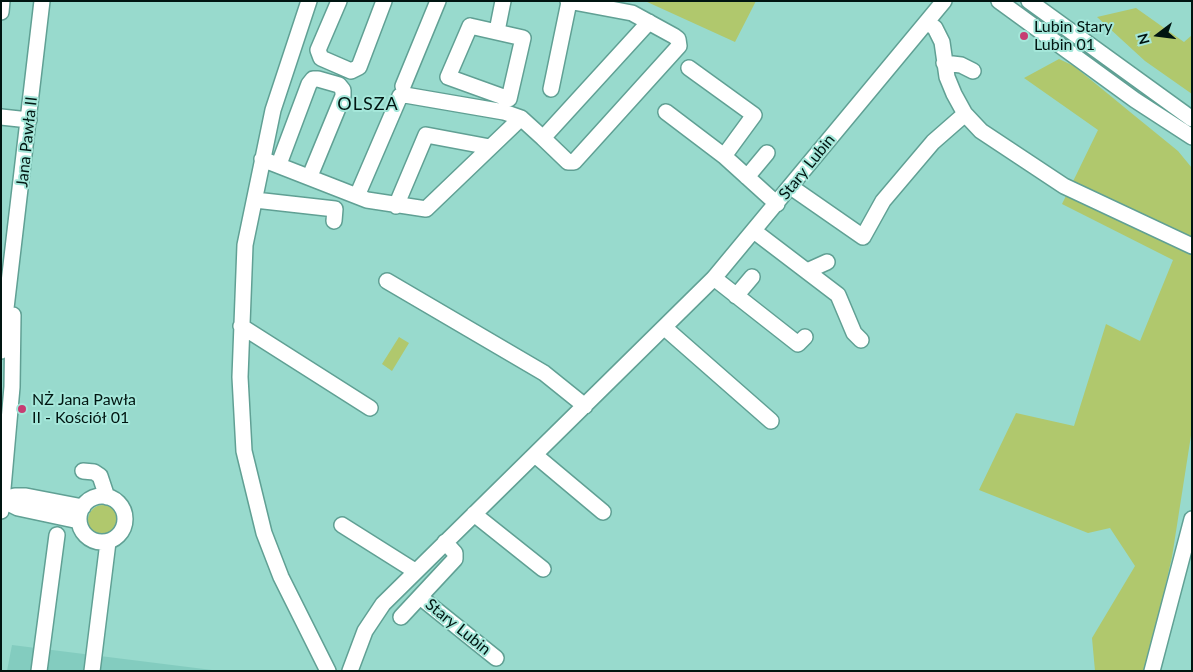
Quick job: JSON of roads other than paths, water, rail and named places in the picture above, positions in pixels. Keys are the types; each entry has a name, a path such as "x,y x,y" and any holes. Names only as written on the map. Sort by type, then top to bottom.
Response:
{"street":[{"path":"1,12 2,1"},
{"name":"Jana Pawła II","path":"1,351 11,282 42,1"},
{"path":"308,1 273,110 245,245 241,326 242,433 254,495 271,554 328,671"},
{"path":"338,1 318,50 321,58 351,71 359,67 384,1"},
{"path":"403,86 438,1"},
{"path":"498,31 503,1"},
{"path":"358,196 400,96 405,95 468,106 521,118 568,162 574,162 679,46 678,40 674,36 632,14 569,1 551,89"},
{"name":"Stary Lubin","path":"350,671 356,651 374,617 415,572 714,278 944,1"},
{"path":"999,1 1135,100 1192,137"},
{"path":"1029,1 1192,119"},
{"path":"543,138 649,22"},
{"path":"927,22 939,34 947,77 965,114 981,131 1005,149 1064,186 1192,246"},
{"path":"470,26 498,31 524,38 509,99 448,77 470,26"},
{"path":"944,63 961,64 973,71"},
{"path":"689,68 754,115 724,156"},
{"path":"279,164 309,84 313,79 339,85 343,90 343,96 310,176"},
{"path":"666,112 724,156 777,204"},
{"path":"791,187 863,237 883,201 933,142 965,114"},
{"path":"1,117 29,120"},
{"path":"262,159 310,176 367,200 396,206 426,209 521,118"},
{"path":"396,206 426,136 490,147"},
{"path":"748,177 767,153"},
{"path":"255,200 335,209 334,221"},
{"path":"754,231 838,295 854,333 861,340"},
{"path":"807,271 827,262"},
{"path":"736,296 752,277"},
{"path":"714,278 798,344 805,338"},
{"path":"387,280 544,373 585,406"},
{"name":"Jana Pawła II","path":"2,503 13,378 6,318"},
{"path":"241,326 370,408"},
{"path":"665,328 771,421"},
{"path":"535,455 603,512"},
{"path":"2,503 13,507 91,506 122,507 126,519 119,536 103,542 85,535 91,506"},
{"path":"474,514 543,569"},
{"path":"1152,671 1192,519"},
{"path":"342,525 415,572"},
{"path":"39,671 57,535"},
{"path":"92,671 100,597 97,572 103,542"},
{"name":"Stary Lubin","path":"401,617 455,559 455,553 446,542"},
{"name":"Stary Lubin","path":"420,597 496,658"}],"place":[{"name":"Lubin Stary Lubin 01","path":"1024,36"},
{"name":"NŻ Jana Pawła II - Kościół 01","path":"22,409"}],"district":[{"name":"OLSZA","path":"368,104"}]}
